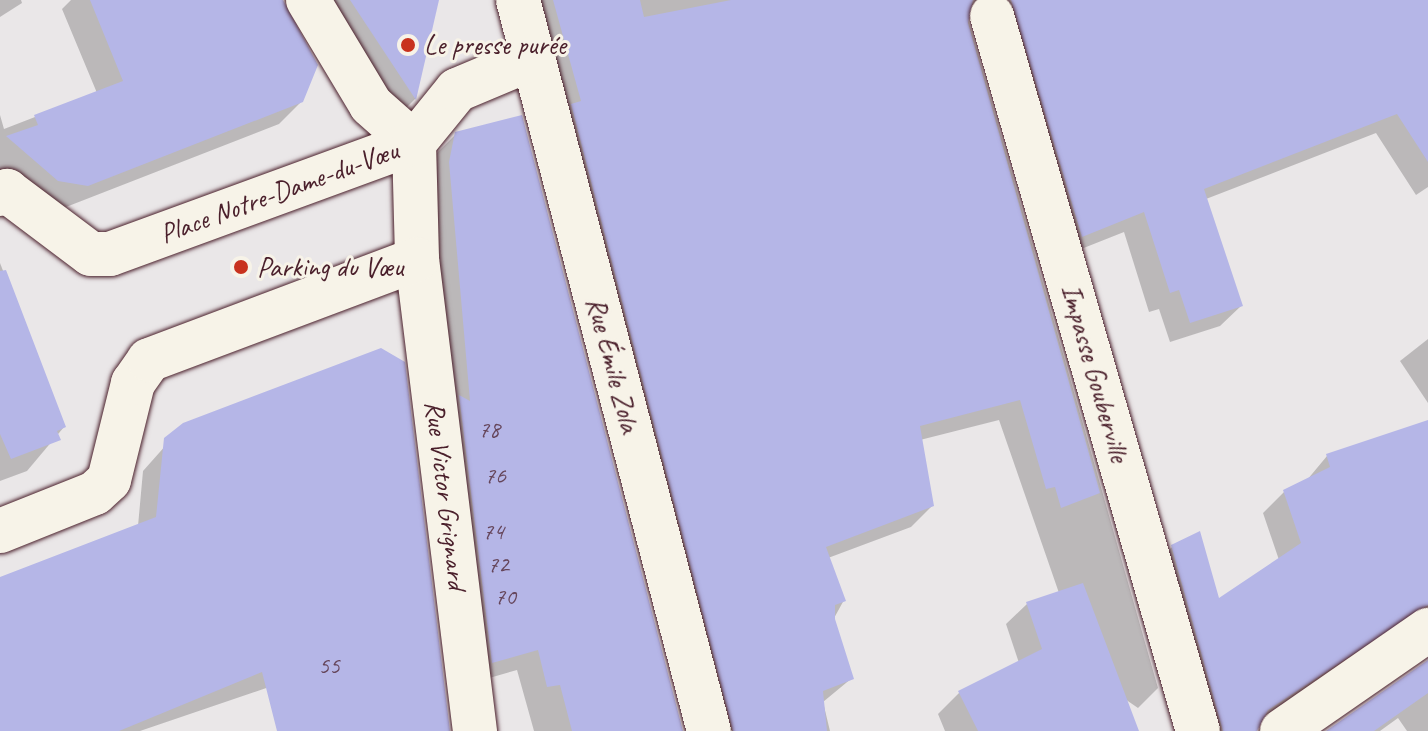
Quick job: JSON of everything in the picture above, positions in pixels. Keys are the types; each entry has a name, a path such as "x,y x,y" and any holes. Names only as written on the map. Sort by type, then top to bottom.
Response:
{"street":[{"path":"308,0 371,105 414,143"},
{"name":"Rue Émile Zola","path":"518,0 709,731"},
{"name":"Impasse Gouberville","path":"992,16 1198,731"},
{"name":"Place Notre-Dame-du-Vœu","path":"0,194 7,191 91,254 110,254 414,143 457,90 533,58"},
{"name":"Rue Victor Grignard","path":"414,143 417,259 475,731"},
{"path":"0,531 95,493 109,480 133,383 149,360 417,259"},
{"path":"1282,731 1428,630"}],"building":[{"path":"90,0 283,0 318,65 303,102 88,186 58,181 6,136 38,125 34,115 123,81"},
{"path":"350,0 439,0 416,100"},
{"path":"553,0 640,0 644,17 731,0 973,0 968,23 1100,493 1061,508 1055,487 1046,489 1020,400 920,426 934,506 826,547 846,601 835,605 835,619 854,679 823,691 827,731 733,731 571,104 581,101"},
{"path":"1011,0 1428,0 1428,162 1397,114 1204,189 1243,306 1190,323 1179,290 1170,293 1144,212 1082,237"},
{"path":"522,115 683,731 572,731 560,685 547,687 538,650 492,663 459,395 470,401 449,162 455,132"},
{"path":"6,270 66,427 57,431 61,440 11,459 0,434 0,271"},
{"path":"381,348 405,362 450,731 277,731 262,672 119,731 0,731 0,577 156,517 164,438 183,423"},
{"path":"1428,420 1428,605 1268,710 1257,731 1223,731 1171,545 1200,531 1219,598 1301,543 1283,490 1330,467 1326,454"},
{"path":"1083,583 1139,731 978,731 958,691 1042,649 1026,602"},
{"path":"1428,660 1428,693 1374,731 1326,731"}],"place":[{"name":"Le presse purée","path":"408,45"},
{"name":"Parking du Vœu","path":"241,267"}]}
